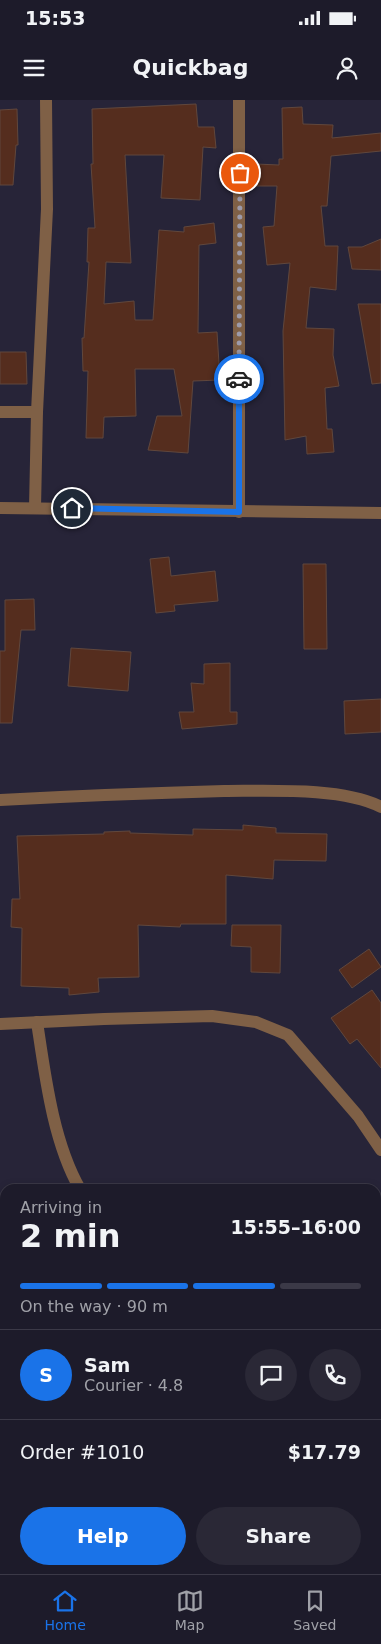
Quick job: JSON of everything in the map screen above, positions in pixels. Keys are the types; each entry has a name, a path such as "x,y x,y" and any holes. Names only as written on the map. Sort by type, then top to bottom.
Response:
{"street":[{"path":"35,508 37,412 47,209 46,100"},
{"path":"239,512 240,100"},
{"path":"0,412 37,412"},
{"path":"0,508 381,513"},
{"path":"0,800 160,793 272,791 326,793 370,801 381,807"},
{"path":"0,1024 212,1016 256,1022 288,1035 358,1116 381,1150"},
{"path":"37,1022 56,1127 77,1184"}],"building":[{"path":"196,104 198,127 214,127 216,148 203,147 200,200 161,198 164,155 125,155 131,263 106,262 104,304 134,301 135,320 153,320 159,230 184,232 184,227 214,223 216,243 199,245 198,333 217,332 220,380 193,381 188,453 148,450 157,416 182,416 174,369 135,369 136,416 104,417 103,438 86,438 88,371 83,371 82,338 84,338 89,262 87,262 88,228 95,228 91,164 93,164 92,109"},
{"path":"302,107 303,124 333,125 332,138 381,133 381,151 331,156 327,206 321,206 325,246 338,246 336,290 310,287 306,328 334,329 333,355 339,386 325,388 327,429 332,429 334,452 307,454 306,436 285,440 283,331 290,263 267,265 263,227 274,226 277,186 255,186 256,164 279,165 279,159 283,159 282,108"},
{"path":"17,109 18,145 16,145 13,185 0,185 0,110"},
{"path":"381,239 381,270 352,269 348,247 362,247"},
{"path":"358,304 381,304 381,383 372,384"},
{"path":"0,352 26,352 27,384 0,384"},
{"path":"169,557 171,576 215,571 218,601 174,605 175,611 156,613 150,559"},
{"path":"303,564 326,564 327,649 304,649"},
{"path":"34,599 35,630 21,630 12,723 0,723 0,651 5,651 5,600"},
{"path":"71,648 131,652 128,691 68,686"},
{"path":"230,663 230,712 237,712 237,724 182,729 179,712 194,712 191,683 204,684 204,664"},
{"path":"381,699 381,732 345,734 344,701"},
{"path":"243,825 276,828 276,833 327,834 326,861 274,860 273,879 226,875 226,924 181,924 180,927 138,925 139,977 98,978 99,992 69,995 69,988 21,986 22,928 11,927 12,899 20,899 17,836 104,834 104,832 130,831 130,833 193,835 193,829 243,830"},
{"path":"232,925 281,925 280,973 251,972 251,947 231,946"},
{"path":"369,949 381,967 352,988 339,970"},
{"path":"372,990 381,1003 381,1068 357,1039 350,1044 331,1018"}],"way so far":[{"path":"239,379 240,173"}],"route":[{"path":"72,508 239,512 239,379"}]}
